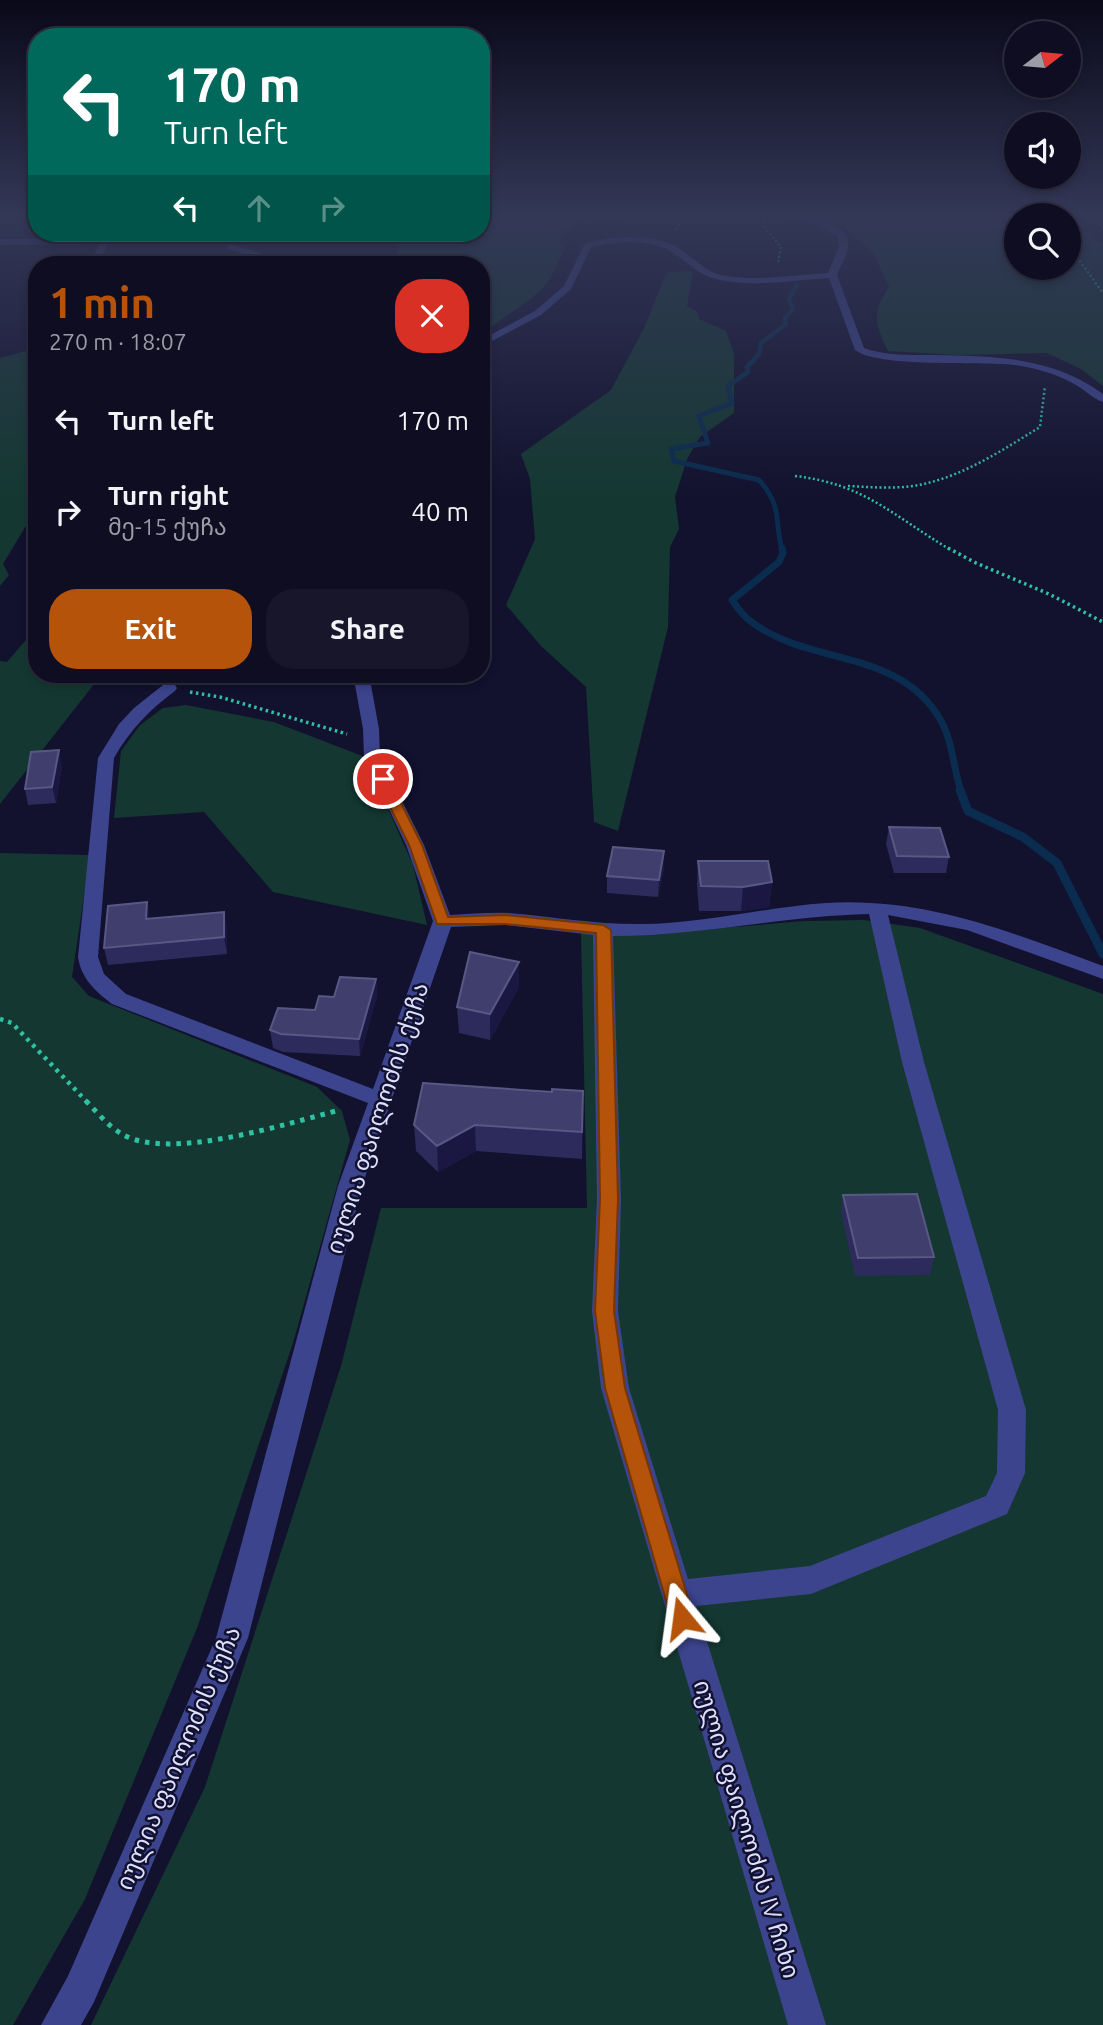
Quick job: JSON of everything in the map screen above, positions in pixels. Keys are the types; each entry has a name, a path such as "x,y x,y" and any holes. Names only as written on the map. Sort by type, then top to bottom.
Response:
{"street":[{"path":"490,339 540,312"},
{"path":"846,312 860,350 890,357 1010,361 1047,368 1085,383 1103,399"},
{"path":"363,683 372,757 415,845 443,921 506,919 603,930 705,926 824,909 877,908 901,910 972,925 1103,973"},
{"path":"169,688 143,706 121,729 106,758 88,957 90,972 100,985 119,999 382,1100"},
{"path":"675,1594 811,1580 997,1505 1012,1473 1012,1410 913,1062 877,908"},
{"name":"იულია ფაილოძის ქუჩა","path":"60,2025 80,1989 232,1638 350,1186 443,921"},
{"name":"იულია ფაილოძის IV ჩიხი","path":"603,930 609,1199 604,1311 615,1388 807,2025"}],"path":[{"path":"843,486 890,487 922,484 1005,449 1040,427 1047,368"},
{"path":"795,477 814,477 869,496 902,514 968,559 1041,589 1103,622"},
{"path":"141,683 220,698 371,742"},
{"path":"0,1019 12,1023 72,1089 123,1135 169,1146 297,1122 382,1100"}],"green space":[{"path":"490,312 512,312 490,328"},
{"path":"651,312 697,312 699,319 726,331 734,354 734,413 700,437 687,459 675,497 679,529 670,547 668,627 618,831 594,822 586,687 541,646 506,605 535,539 530,479 521,454 611,390"},
{"path":"878,312 1103,312 1103,386 1081,369 1047,353 957,355 888,351 878,325"},
{"path":"28,350 28,522 3,564 9,575 0,586 0,358"},
{"path":"28,638 28,683 95,683 0,804 0,661 7,662"},
{"path":"186,705 274,722 365,757 413,865 427,925 273,892 204,812 114,818 121,751 140,725 163,708"},
{"path":"0,853 90,855 72,977 89,996 317,1087 342,1111 350,1140 293,1343 197,1628 85,1899 13,2025 0,2025"},
{"path":"864,920 920,928 1103,994 1103,2025 91,2025 205,1787 341,1366 381,1208 587,1208 581,934 652,934 804,921"}],"building":[{"path":"59,750 52,787 25,789 31,752"},
{"path":"889,827 940,828 949,857 897,856"},
{"path":"613,847 664,851 659,880 607,876"},
{"path":"698,861 768,861 772,882 743,887 701,886"},
{"path":"147,902 146,919 224,912 224,937 104,948 108,906"},
{"path":"470,952 519,962 490,1014 457,1007"},
{"path":"340,977 376,979 359,1039 281,1034 270,1030 278,1008 315,1010 319,996 334,997"},
{"path":"423,1083 552,1092 552,1089 583,1091 582,1132 475,1125 437,1146 414,1125"},
{"path":"917,1194 934,1257 858,1258 843,1195"}],"waterway":[{"path":"751,363 759,354 761,343 786,324 785,318 791,312"},
{"path":"751,363 747,367 748,372 728,386 732,403 699,416 708,443 671,449 674,461 759,480 775,506 782,550"},
{"path":"782,548 779,562 732,600 744,616 772,635 877,668 901,680 922,696 944,727 961,791"},
{"path":"960,790 968,811 1023,837 1057,863 1103,954"}],"route":[{"path":"383,779 415,845 443,921 506,919 603,930 609,1199 604,1311 615,1388 682,1618"}]}
